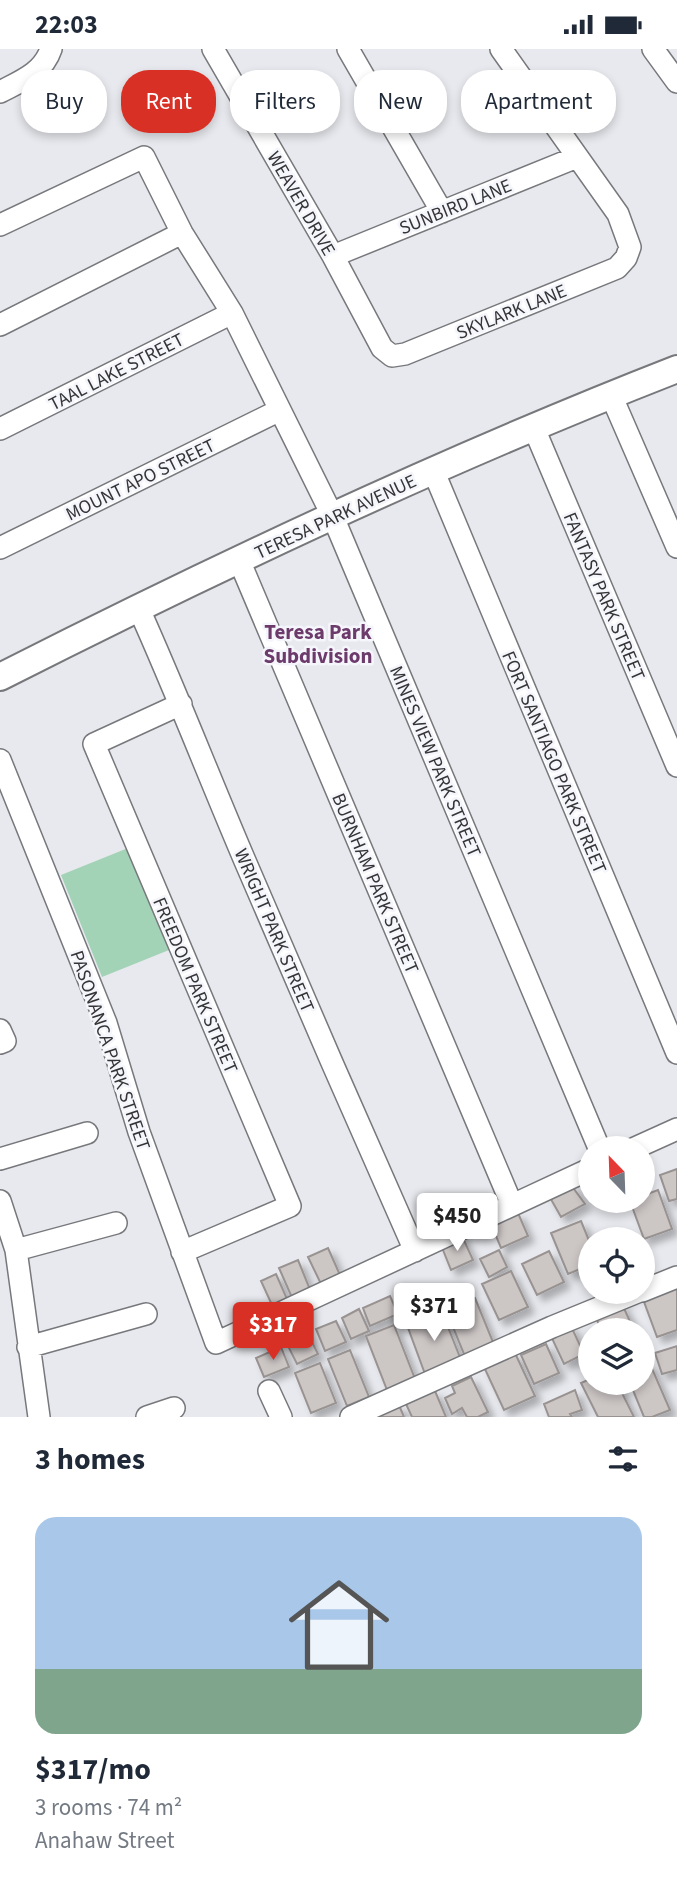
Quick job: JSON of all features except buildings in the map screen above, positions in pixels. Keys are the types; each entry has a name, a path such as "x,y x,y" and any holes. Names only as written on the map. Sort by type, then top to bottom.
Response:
{"street":[{"path":"0,92 30,76 47,62 51,49"},
{"name":"WEAVER DRIVE","path":"213,49 333,256 382,348 392,356"},
{"path":"348,49 442,212"},
{"path":"501,49 577,157"},
{"path":"653,49 677,82"},
{"name":"MINES VIEW PARK STREET","path":"0,225 144,157 182,233 232,313 333,517 594,1136"},
{"name":"SUNBIRD LANE","path":"333,256 577,157"},
{"name":"SKYLARK LANE","path":"392,356 617,268 626,258 630,247 618,214 577,157"},
{"path":"0,325 182,233"},
{"name":"TAAL LAKE STREET","path":"0,429 232,313"},
{"name":"TERESA PARK AVENUE","path":"0,677 138,607 433,470 533,426 677,369"},
{"path":"611,394 677,547"},
{"name":"MOUNT APO STREET","path":"0,548 280,409"},
{"name":"FANTASY PARK STREET","path":"533,426 670,729 677,767"},
{"name":"FORT SANTIAGO PARK STREET","path":"433,470 677,1053"},
{"name":"BURNHAM PARK STREET","path":"239,560 512,1205"},
{"name":"WRIGHT PARK STREET","path":"138,607 332,1065 415,1251"},
{"name":"FREEDOM PARK STREET","path":"181,704 94,744 289,1206 183,1252"},
{"name":"PASONANCA PARK STREET","path":"0,760 106,1023 139,1132 216,1343 415,1251"},
{"path":"0,1030 5,1041 0,1044"},
{"path":"655,1139 677,1129"},
{"path":"0,1159 87,1133"},
{"path":"415,1251 578,1175"},
{"path":"0,1201 16,1250 38,1417"},
{"path":"16,1250 116,1223"},
{"path":"655,1286 677,1277"},
{"path":"351,1417 609,1304"},
{"path":"28,1347 146,1314"},
{"path":"269,1391 281,1417"},
{"path":"146,1417 174,1408"}],"green space":[{"path":"128,848 169,950 102,977 61,875"}],"district":[{"name":"Teresa Park Subdivision","path":"318,644"}]}
